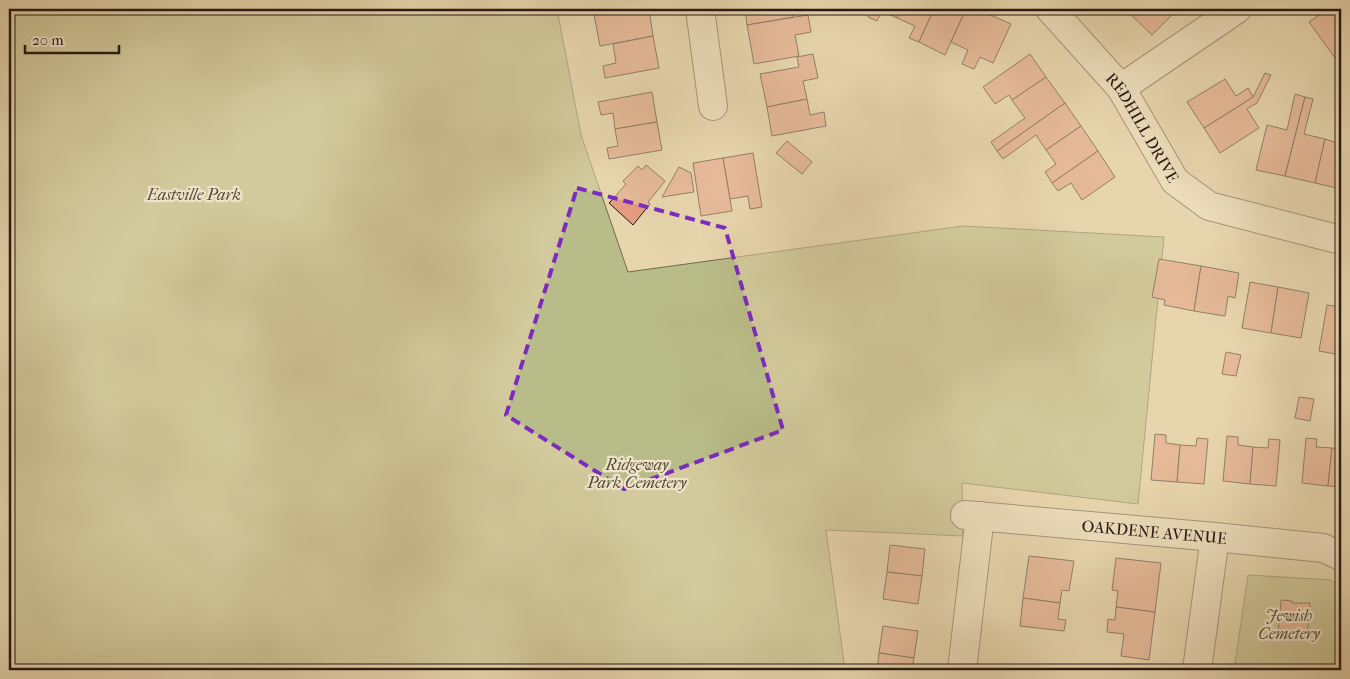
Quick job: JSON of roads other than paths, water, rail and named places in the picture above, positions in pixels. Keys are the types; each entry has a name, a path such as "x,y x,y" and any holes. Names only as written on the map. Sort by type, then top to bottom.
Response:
{"street":[{"path":"700,9 713,106"},
{"name":"REDHILL DRIVE","path":"1050,9 1120,88 1175,181 1209,206 1341,240"},
{"path":"1120,88 1237,9"},
{"name":"OAKDENE AVENUE","path":"962,670 973,515 1323,548 1341,556"},
{"path":"1197,670 1215,537"}],"park label":[{"name":"Eastville Park","path":"194,194"},
{"name":"Ridgeway Park Cemetery","path":"637,473"},
{"name":"Jewish Cemetery","path":"1289,624"}]}
